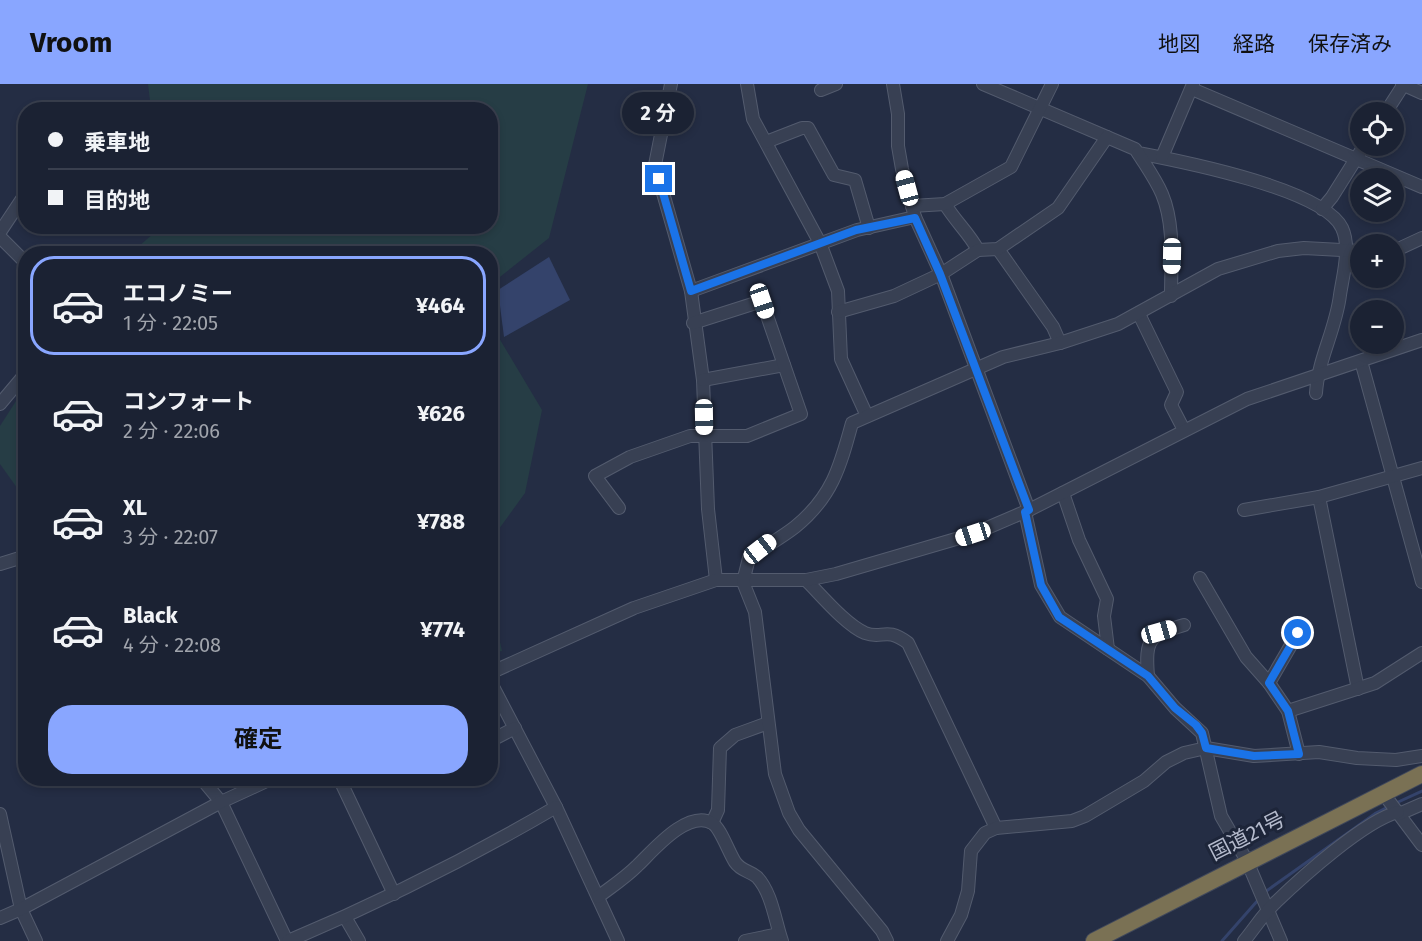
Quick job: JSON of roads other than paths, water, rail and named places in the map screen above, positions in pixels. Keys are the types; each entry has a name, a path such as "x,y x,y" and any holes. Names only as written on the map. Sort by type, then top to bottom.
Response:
{"highway":[{"name":"国道21号","path":"1094,941 1247,861 1422,774"}],"street":[{"path":"670,84 655,165 691,291 693,323 703,380 708,509 716,580"},
{"path":"747,84 753,119 820,243 838,291 841,359 867,416"},
{"path":"821,90 836,84"},
{"path":"893,84 898,114 898,146 914,212 1015,466 1027,511 1037,569 1047,597 1059,617 1148,676 1175,708 1202,733 1221,816 1247,861 1281,941"},
{"path":"982,84 1107,137 1138,153 1253,180 1322,209 1337,219 1346,241 1340,298 1317,374 1316,393"},
{"path":"691,291 820,243 945,204 1011,167 1053,84"},
{"path":"1392,102 1404,84 1422,93"},
{"path":"1162,157 1192,86 1422,187"},
{"path":"766,142 802,128 808,128 834,175 855,180 869,228"},
{"path":"838,312 894,296 940,274 978,250 998,249 1058,208 1107,137"},
{"path":"1138,153 1161,193 1167,211 1172,256 1171,296"},
{"path":"1322,209 1332,197 1355,158"},
{"path":"945,204 957,225 971,235 978,250"},
{"path":"0,232 18,205"},
{"path":"0,237 18,255"},
{"path":"1404,246 1422,238"},
{"path":"886,941 882,931 799,830 789,813 775,774 755,612 743,582 749,558 795,527 828,494 838,475 852,423 1003,357 1101,331 1139,314 1218,268 1278,251 1304,248 1350,251"},
{"path":"998,249 1053,327 1060,343"},
{"path":"619,508 595,476 630,457 690,436 747,436 801,414 762,301 693,323"},
{"path":"1139,314 1177,392 1171,405 1184,430"},
{"path":"498,669 634,608 716,580 743,582 806,580 938,545 1027,511 1248,399 1422,340"},
{"path":"1361,360 1422,582"},
{"path":"703,380 784,365"},
{"path":"0,404 18,383"},
{"path":"1244,510 1319,497 1422,468"},
{"path":"1063,493 1079,540 1107,599 1104,616 1108,649"},
{"path":"1319,497 1358,689"},
{"path":"0,564 18,558"},
{"path":"1200,578 1246,657 1269,683 1288,711 1299,754"},
{"path":"806,580 857,628 867,634 894,633 908,643 996,828"},
{"path":"1148,676 1146,650 1150,641 1159,632 1184,625"},
{"path":"1269,683 1298,633"},
{"path":"1288,711 1375,683 1422,653"},
{"path":"498,696 556,807 614,939"},
{"path":"712,823 718,810 720,748 735,735 768,723"},
{"path":"498,737 515,728"},
{"path":"947,941 961,915 968,891 971,851 985,833 996,828 1072,821 1085,816 1144,781 1166,762 1184,753 1206,748 1254,756 1319,752 1357,758 1396,760 1422,756"},
{"path":"208,786 221,802 287,941 345,917 473,856 556,807"},
{"path":"0,918 256,786"},
{"path":"343,786 394,894"},
{"path":"1383,793 1422,845"},
{"path":"1244,941 1273,904 1366,828 1422,804"},
{"path":"0,814 21,909 36,941"},
{"path":"597,897 637,867 658,842 675,830 703,820 719,828 725,846 740,869 756,876 763,886 781,938 745,941"},
{"path":"345,917 359,941"}],"water":[{"path":"549,257 570,300 504,337 498,290"}],"waterway":[{"path":"1396,803 1422,791"},
{"path":"1265,892 1376,813 1388,807"},
{"path":"1222,941 1259,899"}]}
